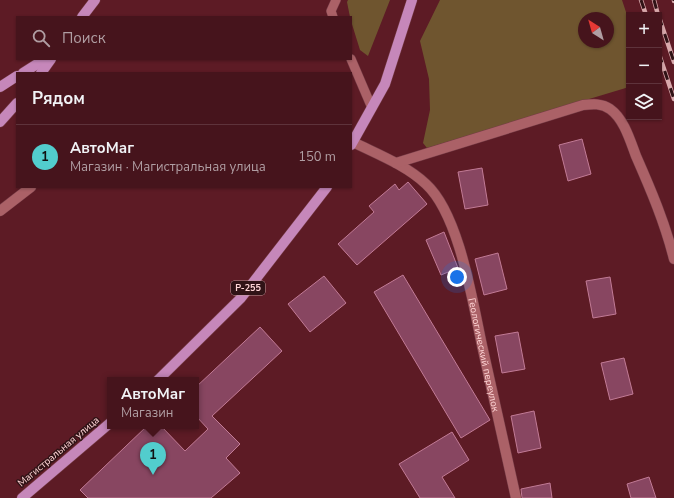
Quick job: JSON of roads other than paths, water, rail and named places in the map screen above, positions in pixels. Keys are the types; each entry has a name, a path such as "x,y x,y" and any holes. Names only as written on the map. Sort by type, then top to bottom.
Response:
{"main road":[{"path":"83,16 95,0"},
{"path":"353,140 384,84 412,0"},
{"path":"24,72 44,60"},
{"path":"42,72 50,60"},
{"path":"0,87 16,77"},
{"path":"0,122 16,104"},
{"name":"Р-255","path":"161,377 241,298 326,188"},
{"name":"Магистральная улица","path":"22,498 107,426"}],"street":[{"path":"396,163 583,105 598,104 604,106 609,108 617,115 625,129 657,203 674,259"},
{"name":"Геологический переулок","path":"353,140 413,173 427,184 439,199 449,220 462,259 516,498"},
{"path":"0,211 30,188"}],"lane":[{"path":"333,16 331,11 336,0"},
{"path":"351,60 372,108"}],"railway":[{"path":"641,0 645,12"},
{"path":"654,0 657,12"},
{"path":"662,26 674,62"},
{"path":"662,63 674,99"}],"place":[{"name":"АвтоМаг","path":"153,475"}]}
